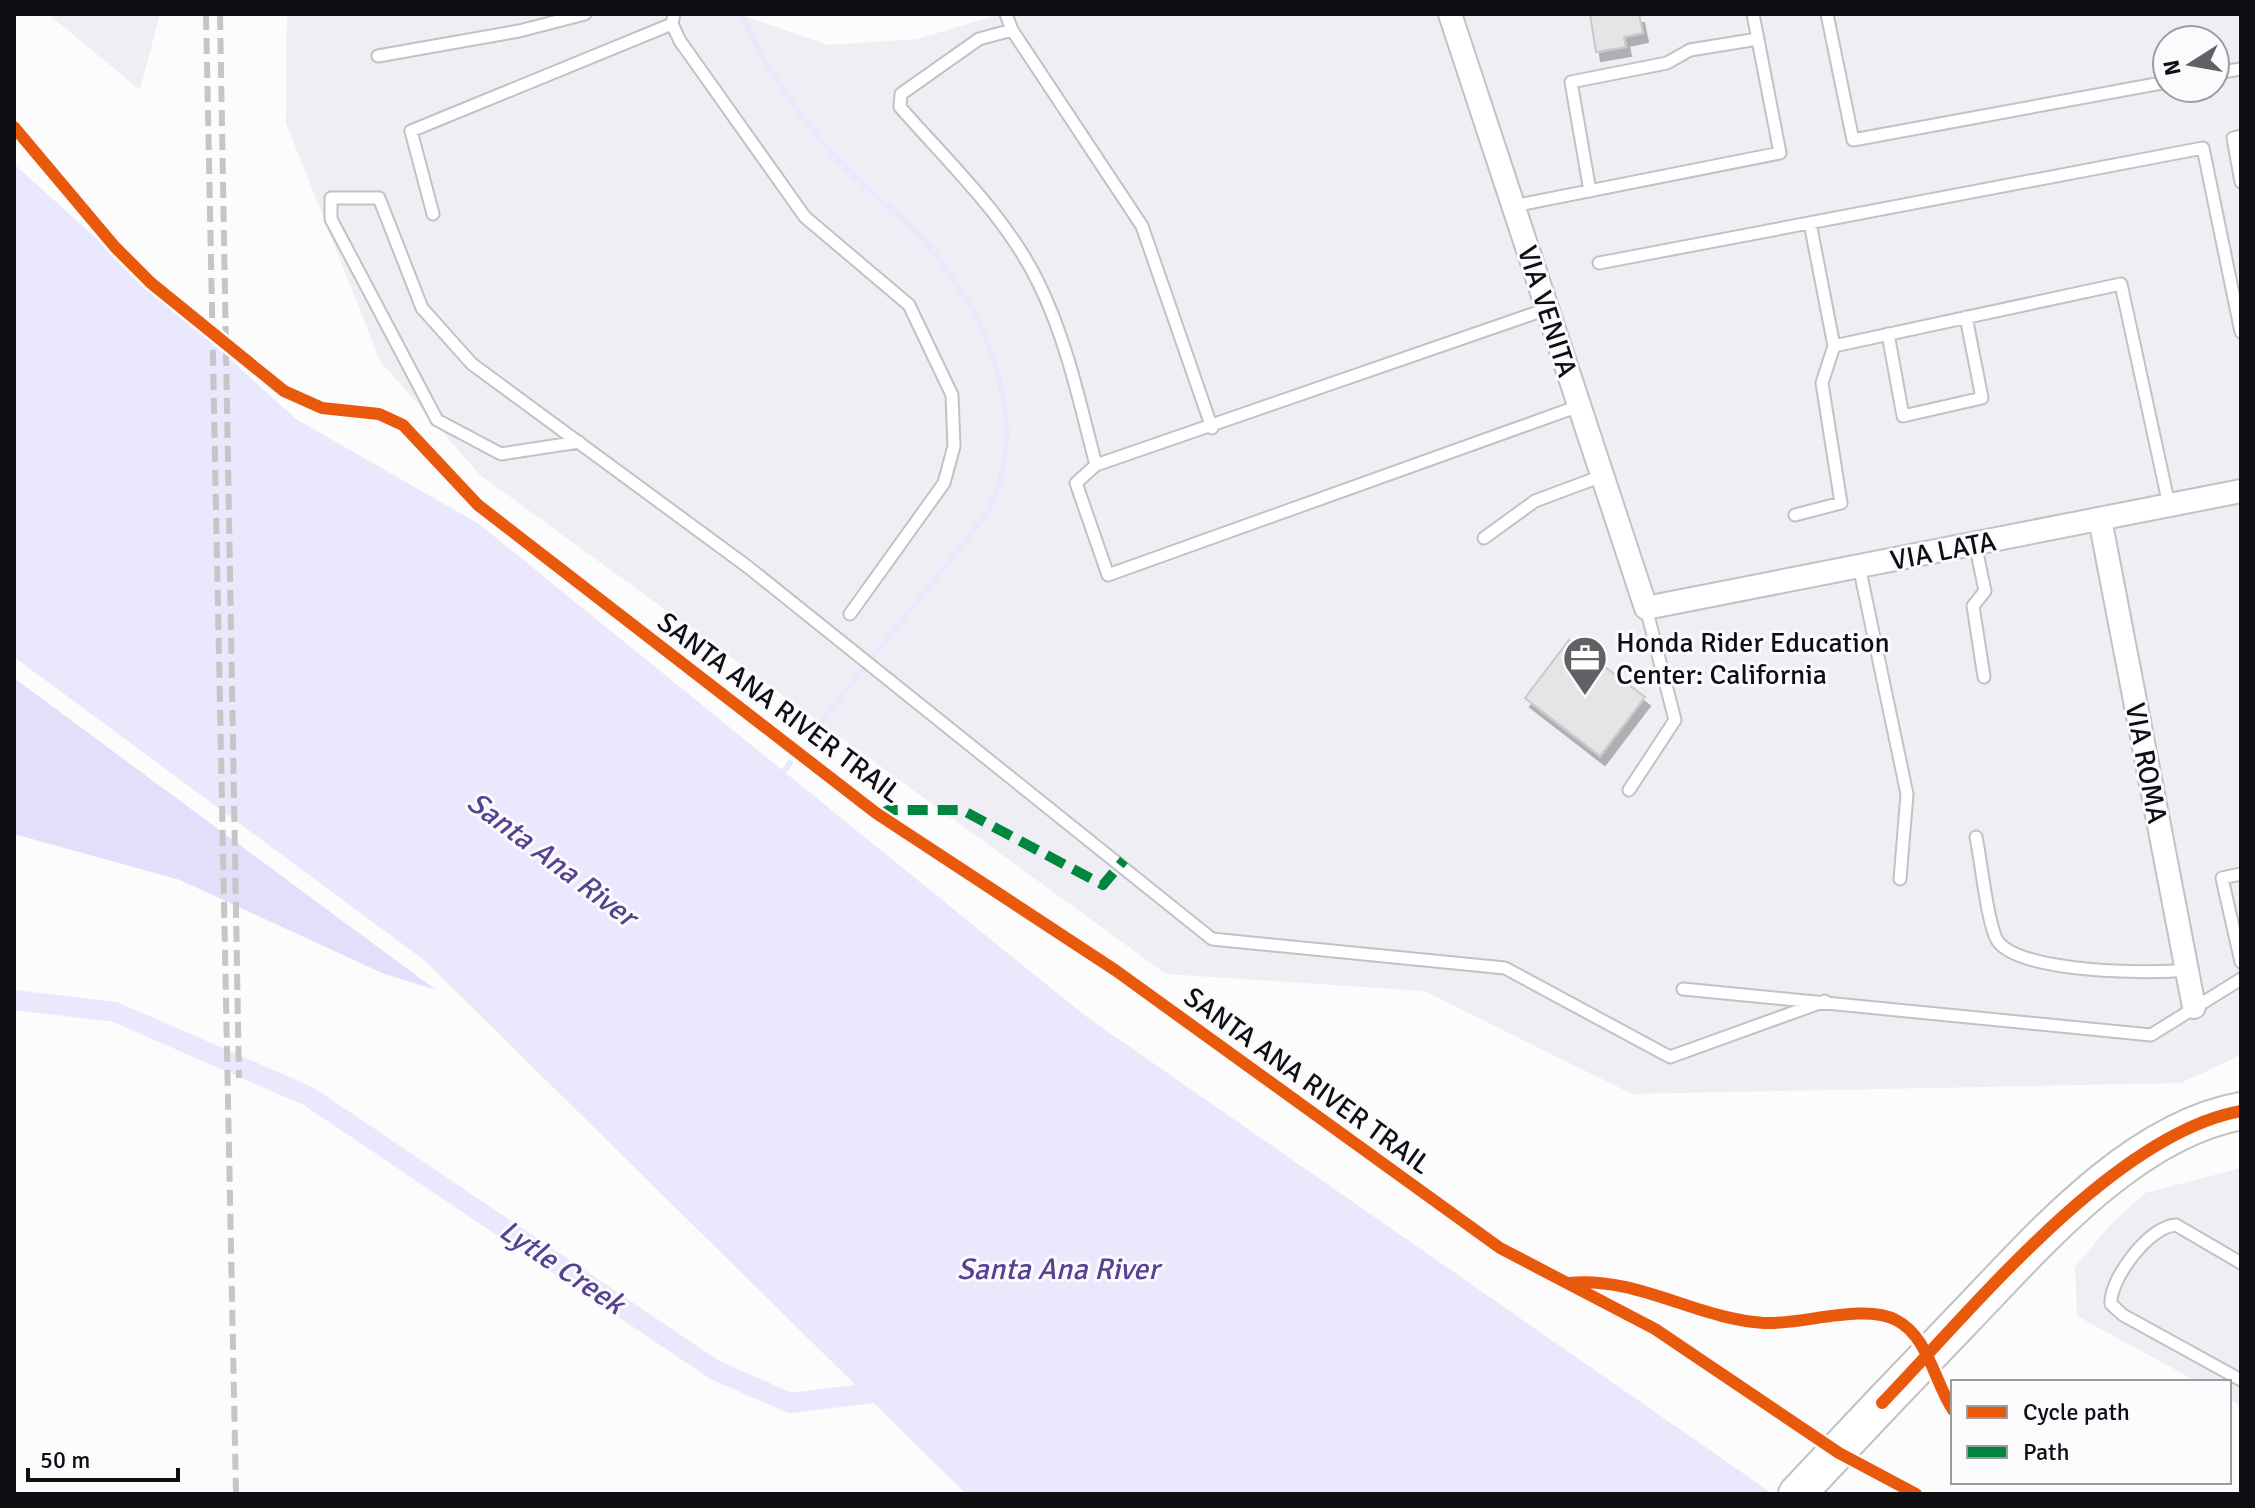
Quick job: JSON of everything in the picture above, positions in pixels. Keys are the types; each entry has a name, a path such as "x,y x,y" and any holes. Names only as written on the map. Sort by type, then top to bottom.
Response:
{"main road":[{"path":"1797,1494 2038,1242 2102,1181 2144,1152 2241,1111"}],"street":[{"name":"VIA VENITA","path":"1450,14 1646,608"},
{"name":"VIA LATA","path":"1646,608 2241,491"},
{"name":"VIA ROMA","path":"2100,519 2194,1007"}],"lane":[{"path":"378,56 519,31 585,14"},
{"path":"1006,14 1012,30 1142,226 1212,428"},
{"path":"1513,206 1780,153 1753,14"},
{"path":"1827,14 1853,140 2151,85"},
{"path":"433,214 411,131 673,19 680,41 805,217 909,305 952,395 954,446 944,483 850,614"},
{"path":"1012,30 979,39 901,94 900,107 1002,224 1039,284 1068,358 1096,465"},
{"path":"1590,191 1571,82 1667,63 1690,50 1758,39"},
{"path":"2241,136 2233,138 2241,182"},
{"path":"1599,263 2203,148 2241,332"},
{"path":"579,442 501,454 437,420 331,219 331,198 379,198 422,308 472,364 579,442 748,567 1212,939 1505,968 1670,1057 1825,1001"},
{"path":"1795,515 1841,503 1822,383 1834,346 1810,223"},
{"path":"1834,346 2121,284 2169,505"},
{"path":"1547,309 1212,428 1096,465 1076,483 1108,575 1579,406"},
{"path":"1888,334 1903,416 1982,398 1966,317"},
{"path":"1484,538 1535,501 1602,476"},
{"path":"1975,543 1985,591 1973,606 1984,677"},
{"path":"1859,566 1907,794 1900,879"},
{"path":"1629,790 1675,720 1646,608"},
{"path":"1976,837 1996,939 2011,954 2031,961 2155,973 2187,970"},
{"path":"2241,874 2222,878 2241,962"},
{"path":"1683,989 1825,1001 2042,1027 2151,1035 2241,979"},
{"path":"2241,1263 2176,1225 2164,1225 2152,1233 2110,1290 2111,1304 2123,1315 2241,1380"}],"shaded area":[{"path":"48,14 160,14 140,90"},
{"path":"287,14 739,14 828,45 917,39 1001,14 2241,14 2241,1055 2181,1083 1632,1094 1424,991 1166,974 480,475 380,361 286,123"},
{"path":"14,678 436,990 382,973 180,880 14,834"},
{"path":"2241,1168 2241,1406 2231,1400 2231,1380 2194,1380 2077,1316 2075,1267 2109,1226 2145,1193"}],"water":[{"name":"Santa Ana River","path":"14,164 296,419 479,524 1084,1015 1773,1494 966,1494 424,960 14,657"}],"building":[{"path":"1590,14 1639,14 1643,33 1624,37 1626,47 1596,52"},
{"name":"Honda Rider Education Center: California","path":"1569,640 1645,697 1600,756 1525,698"}],"waterway":[{"path":"741,14 769,68 817,135 852,174 922,239 960,289 990,350 1000,382 1005,415 1006,447 1001,478 988,512 819,725"},
{"path":"781,776 790,763"},
{"name":"Lytle Creek","path":"14,1000 115,1012 308,1096 715,1370 790,1403 889,1391"}],"railway":[{"path":"206,14 236,1494"},
{"path":"220,14 239,1078"}],"marked path":[{"path":"879,815 888,810 962,810 1103,885 1124,860"}],"cycle path":[{"name":"SANTA ANA RIVER TRAIL","path":"14,127 115,247 151,283 284,391 322,408 379,414 403,425 478,505 876,813 1115,970 1500,1248 1655,1329 1839,1453 1916,1494"},
{"path":"1882,1403 2001,1276 2095,1189 2143,1153 2192,1126 2241,1111"},
{"path":"1569,1283 1619,1286 1715,1314 1764,1323 1850,1314 1883,1315 1907,1327 1916,1337 1951,1407"}],"place":[{"name":"Honda Rider Education Center: California","path":"1585,697"}]}
